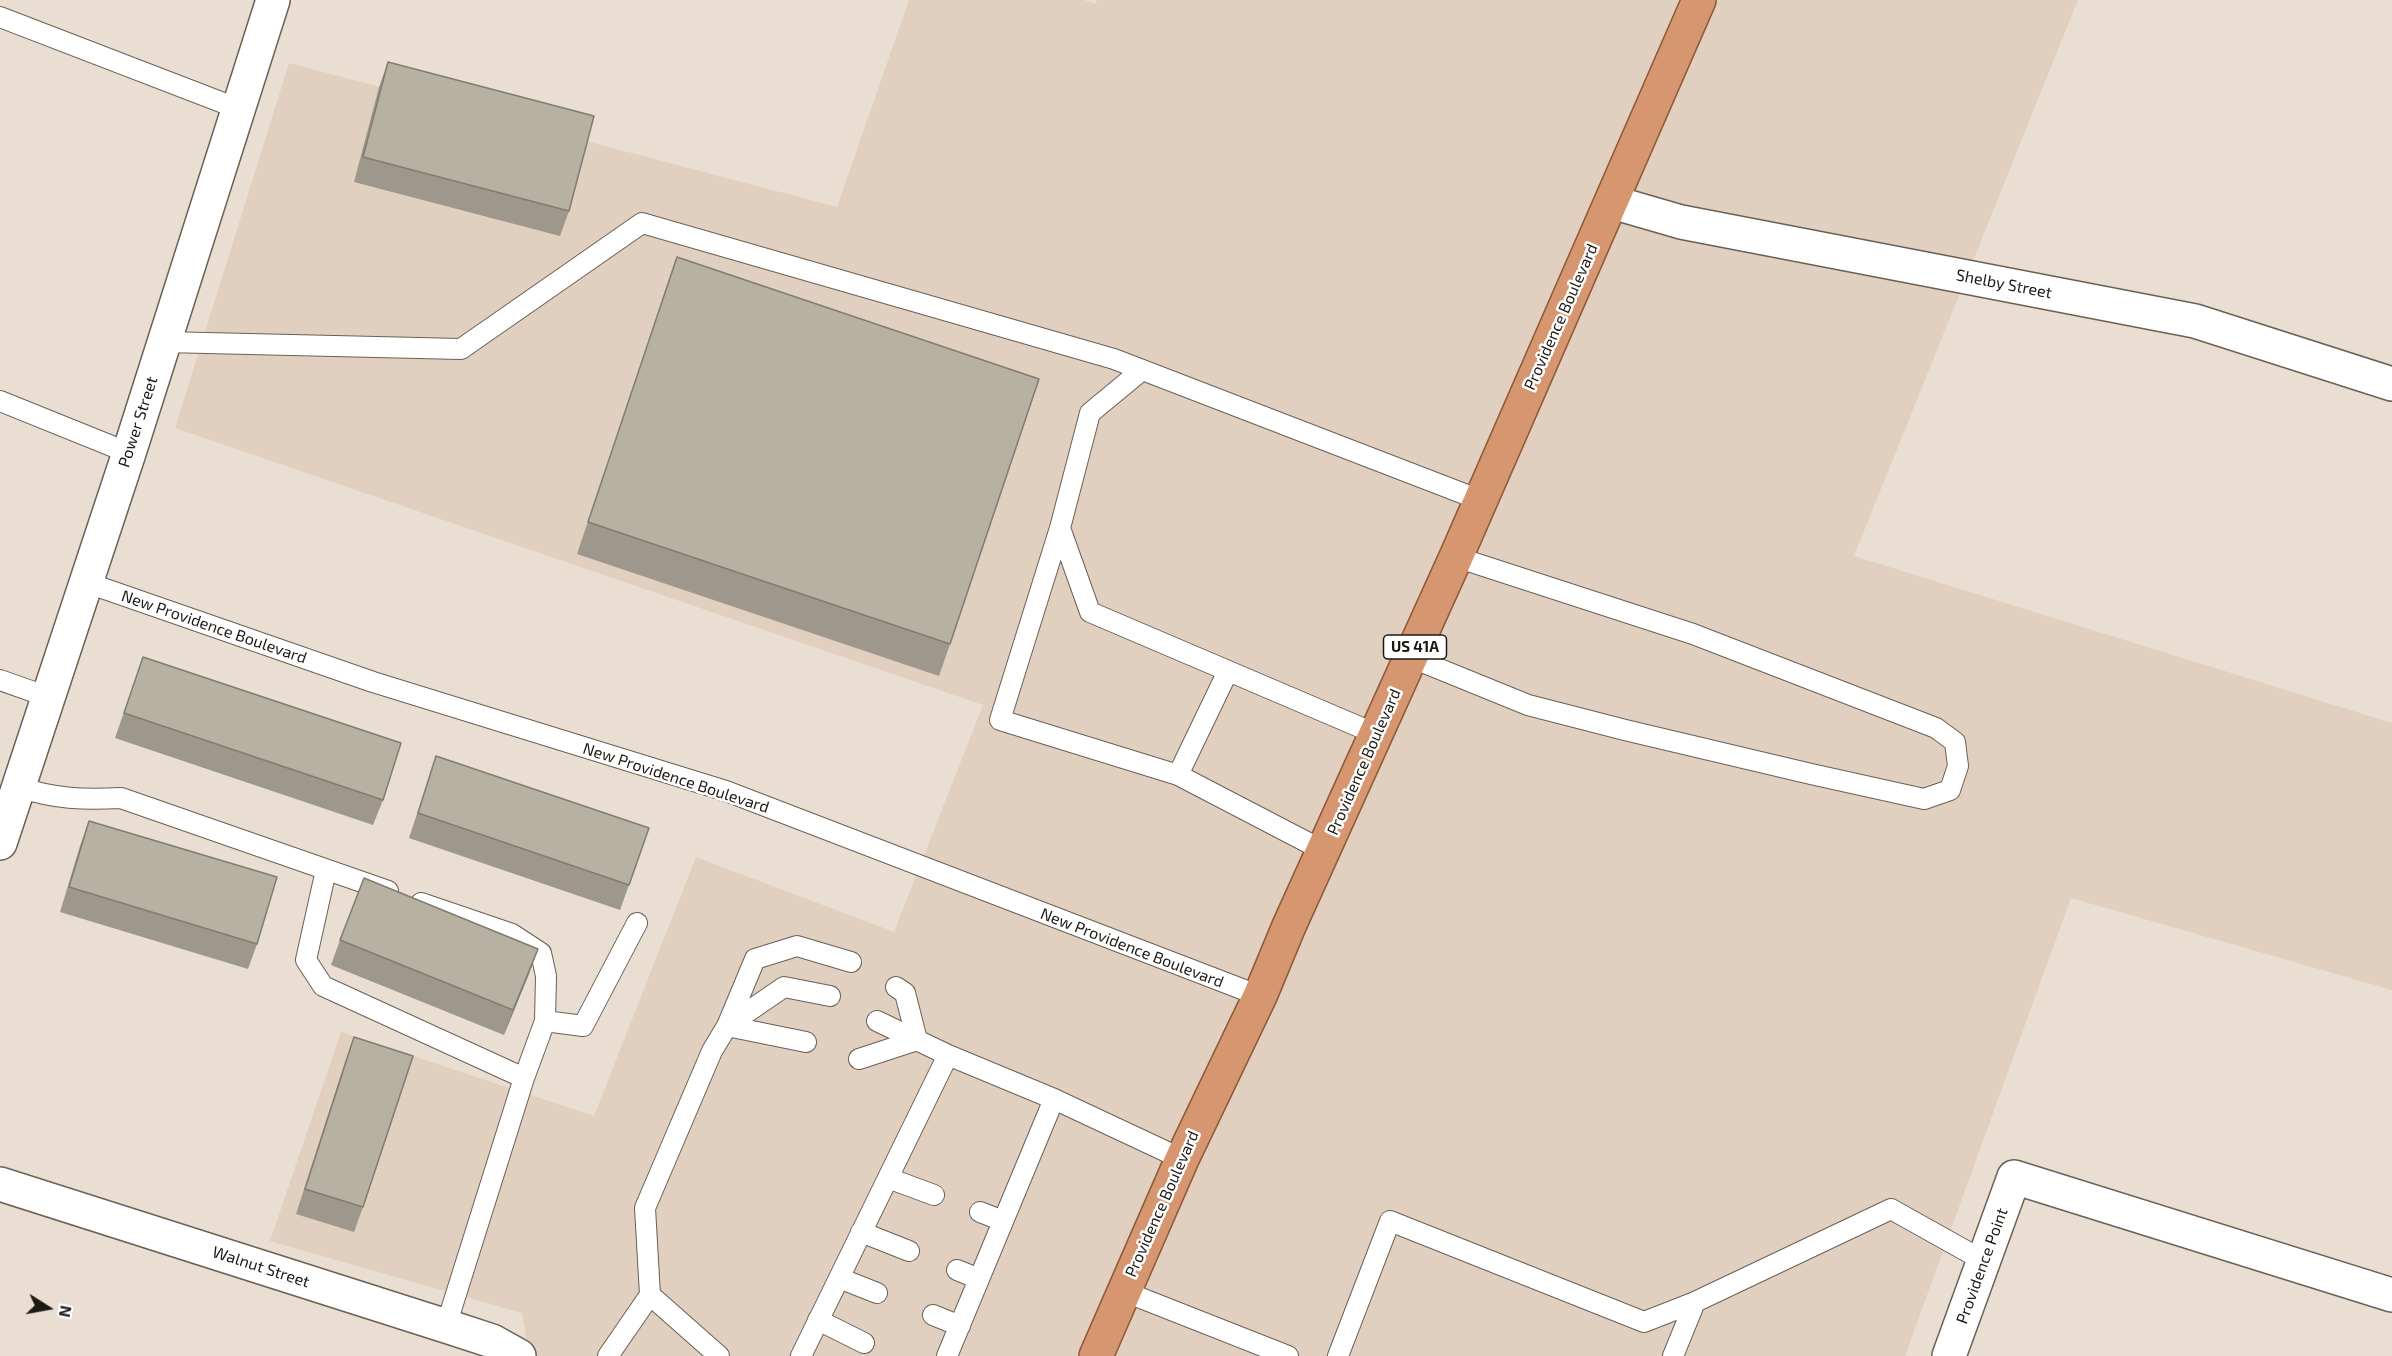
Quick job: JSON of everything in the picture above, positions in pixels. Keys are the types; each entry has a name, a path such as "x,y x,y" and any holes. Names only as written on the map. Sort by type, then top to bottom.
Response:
{"highway":[{"name":"Providence Boulevard","path":"1096,1356 1182,1159 1260,996 1289,926 1456,556 1700,0"}],"street":[{"name":"Power Street","path":"0,843 129,453 273,0"},
{"name":"Shelby Street","path":"1612,201 1681,222 2195,321 2392,384"},
{"name":"Providence Point","path":"1949,1356 2013,1177 2392,1295"},
{"name":"Walnut Street","path":"0,1184 446,1326 499,1351"}],"lane":[{"path":"0,16 239,109"},
{"path":"164,342 461,349 642,223 1114,359 1480,500"},
{"path":"1142,370 1090,413 1060,528 1000,720 1178,775 1324,851"},
{"path":"0,401 129,453"},
{"path":"1060,528 1090,612 1376,734"},
{"path":"1410,657 1528,705 1625,730 1924,799 1950,790 1958,766 1955,742 1936,728 1693,634 1456,556"},
{"name":"New Providence Boulevard","path":"85,582 373,682 726,791 1260,996"},
{"path":"1178,775 1228,671"},
{"path":"0,680 48,697"},
{"path":"19,787 41,794 75,800 121,798 512,934 541,953 546,976 545,1021 524,1078 446,1326"},
{"path":"326,870 306,960 323,986 524,1078"},
{"path":"545,1021 583,1026 637,923"},
{"path":"608,1356 650,1295 645,1208 712,1051 727,1026 755,959 797,946 850,962"},
{"path":"727,1026 784,987 830,996"},
{"path":"896,987 905,993 917,1040"},
{"path":"877,1021 948,1055 1054,1099 1182,1159"},
{"path":"727,1026 806,1042"},
{"path":"859,1059 917,1040"},
{"path":"801,1356 948,1055"},
{"path":"947,1356 1054,1099"},
{"path":"888,1178 934,1194"},
{"path":"1338,1356 1390,1221 1644,1322 1695,1302 1891,1209 1984,1261"},
{"path":"980,1212 1003,1221"},
{"path":"861,1232 909,1251"},
{"path":"957,1270 979,1279"},
{"path":"839,1278 877,1293"},
{"path":"1123,1291 1288,1356"},
{"path":"650,1295 719,1356"},
{"path":"1673,1356 1695,1302"},
{"path":"933,1315 960,1326"},
{"path":"818,1320 864,1343"}],"shaded area":[{"path":"909,0 1084,0 1095,4 1097,0 2078,0 1854,556 2392,723 2392,990 2071,898 1905,1356 529,1356 522,1313 270,1241 341,1032 594,1116 696,857 894,932 983,705 175,428 289,63 837,207"}],"building":[{"path":"388,62 594,116 569,211 363,157"},
{"path":"677,257 1039,379 950,644 588,522"},
{"path":"143,657 401,743 383,800 124,713"},
{"path":"436,756 649,828 629,885 418,813"},
{"path":"89,821 277,877 257,944 69,887"},
{"path":"364,878 538,949 513,1010 340,940"},
{"path":"354,1037 413,1056 363,1207 305,1189"}]}
